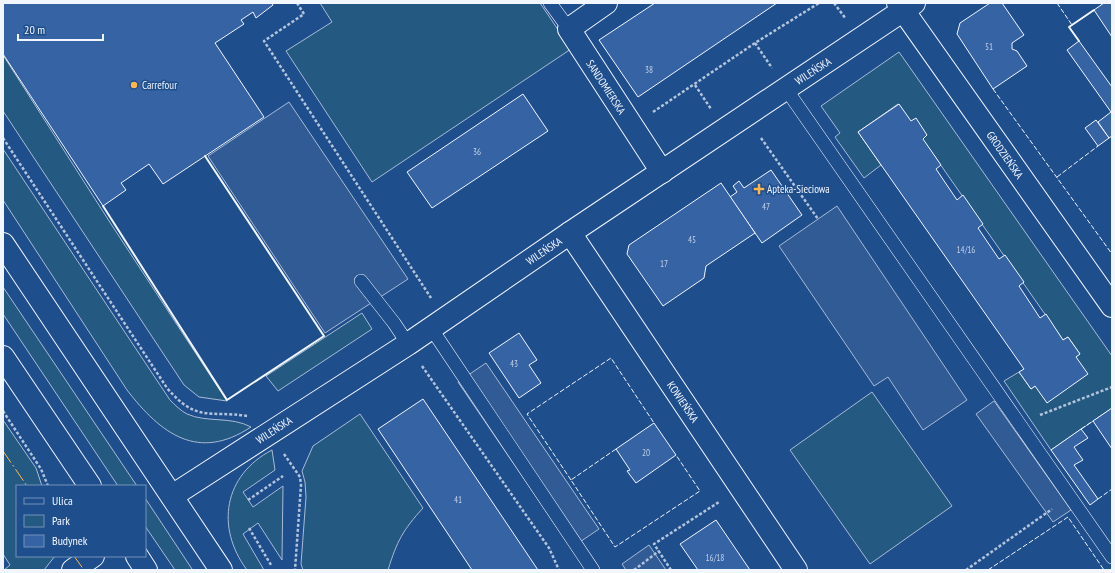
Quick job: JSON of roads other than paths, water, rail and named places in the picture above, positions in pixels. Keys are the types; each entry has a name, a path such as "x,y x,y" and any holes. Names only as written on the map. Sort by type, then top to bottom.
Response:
{"street":[{"path":"569,29 606,3"},
{"name":"WILEŃSKA","path":"172,496 408,344 570,233 786,89 905,6"},
{"name":"GRODZIEŃSKA","path":"905,6 1112,306"},
{"name":"SANDOMIERSKA","path":"569,29 662,172"},
{"name":"KOWIEŃSKA","path":"570,233 796,570"},
{"path":"3,244 221,570"},
{"path":"3,358 89,485"},
{"path":"73,570 92,557"},
{"path":"138,557 146,570"}],"lane":[{"name":"SANDOMIERSKA","path":"550,3 569,29"},
{"path":"786,89 1112,557"},
{"path":"362,281 408,344"},
{"path":"431,328 594,570"}],"place":[{"name":"Carrefour","path":"134,85"},
{"name":"Apteka-Sieciowa","path":"759,189"}]}
